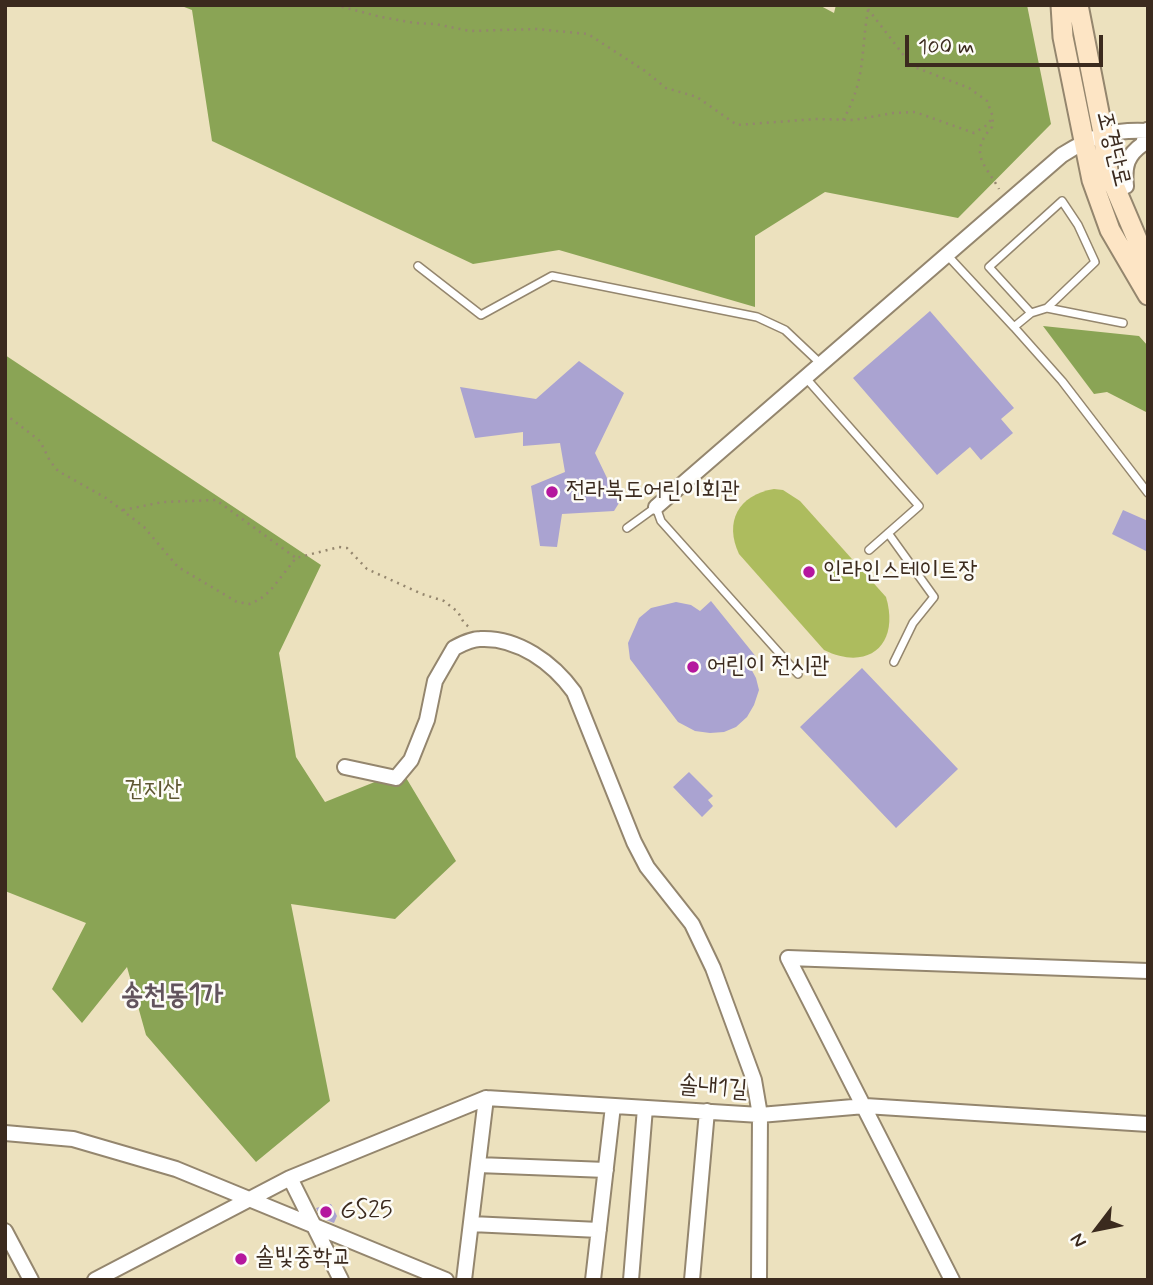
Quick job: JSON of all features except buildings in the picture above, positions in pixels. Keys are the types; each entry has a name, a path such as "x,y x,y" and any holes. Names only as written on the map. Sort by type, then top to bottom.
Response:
{"street":[{"name":"조경단로","path":"1060,5 1063,37 1091,180 1110,230 1148,295"},
{"name":"조경단로","path":"1078,5 1108,171 1148,265"},
{"path":"656,507 1062,155 1103,133 1118,130 1147,131 1143,144 1130,153 1124,170 1126,186 1116,190"},
{"path":"345,767 396,778 411,760 426,720 435,681 454,648 477,639 502,640 536,655 561,674 574,692 634,842 647,867 692,924 712,968 754,1080 760,1115 759,1280"},
{"path":"953,1280 788,958 1148,971"},
{"path":"464,1280 486,1098"},
{"name":"솔내1길","path":"95,1280 290,1178 486,1098 760,1115 864,1107 1148,1124"},
{"path":"593,1280 613,1106"},
{"path":"631,1280 645,1108"},
{"path":"692,1280 707,1111"},
{"path":"5,1133 73,1139 176,1169 446,1280"},
{"path":"478,1165 606,1170"},
{"path":"290,1178 341,1280"},
{"path":"471,1224 599,1230"},
{"path":"5,1231 31,1280"}],"lane":[{"path":"1014,327 1031,313 1047,308 1095,262 1078,225 1062,201 989,267 1031,313"},
{"path":"948,256 1062,381 1148,493"},
{"path":"418,266 481,315 552,276 757,317 785,330 821,364"},
{"path":"1047,308 1123,323"},
{"path":"806,377 919,506 869,550"},
{"path":"627,528 656,507 661,521 798,674"},
{"path":"888,533 934,597 913,623 894,662"}],"path":[{"path":"335,5 403,21 470,31 536,29 588,34 666,88 696,97 737,125 816,119 843,120 915,112 974,133 987,125 993,117"},
{"path":"843,120 854,100 860,78 870,6"},
{"path":"870,6 912,66 969,88 987,102 993,117 992,127 985,135 979,154 999,189"},
{"path":"5,414 40,441 58,471 123,510 144,527 178,567 237,602 250,604 261,599 296,558 339,547 347,548 367,569 444,601 458,612 464,624 486,639"},
{"path":"123,510 163,502 216,500 296,558"}],"green space":[{"path":"179,5 819,5 834,13 836,5 1027,5 1051,124 958,218 825,192 755,236 755,307 559,250 473,264 212,141 192,10"},
{"path":"1043,326 1139,336 1148,346 1148,413 1107,392 1094,394"},
{"name":"건지산","path":"5,355 321,565 279,653 296,757 325,802 402,771 456,861 395,919 291,904 330,1101 256,1162 146,1035 127,967 82,1023 52,989 86,923 5,891"},
{"name":"인라인스테이트장","path":"774,489 783,490 800,501 886,597 889,628 877,649 855,658 824,650 739,554 733,531 737,512 751,497"}],"place":[{"name":"전라북도어린이회관","path":"552,492"},
{"name":"인라인스테이트장","path":"809,572"},
{"name":"어린이 전시관","path":"693,667"},
{"name":"GS25","path":"326,1212"},
{"name":"솔빛중학교","path":"241,1259"}],"district":[{"name":"송천동1가","path":"172,997"}]}
